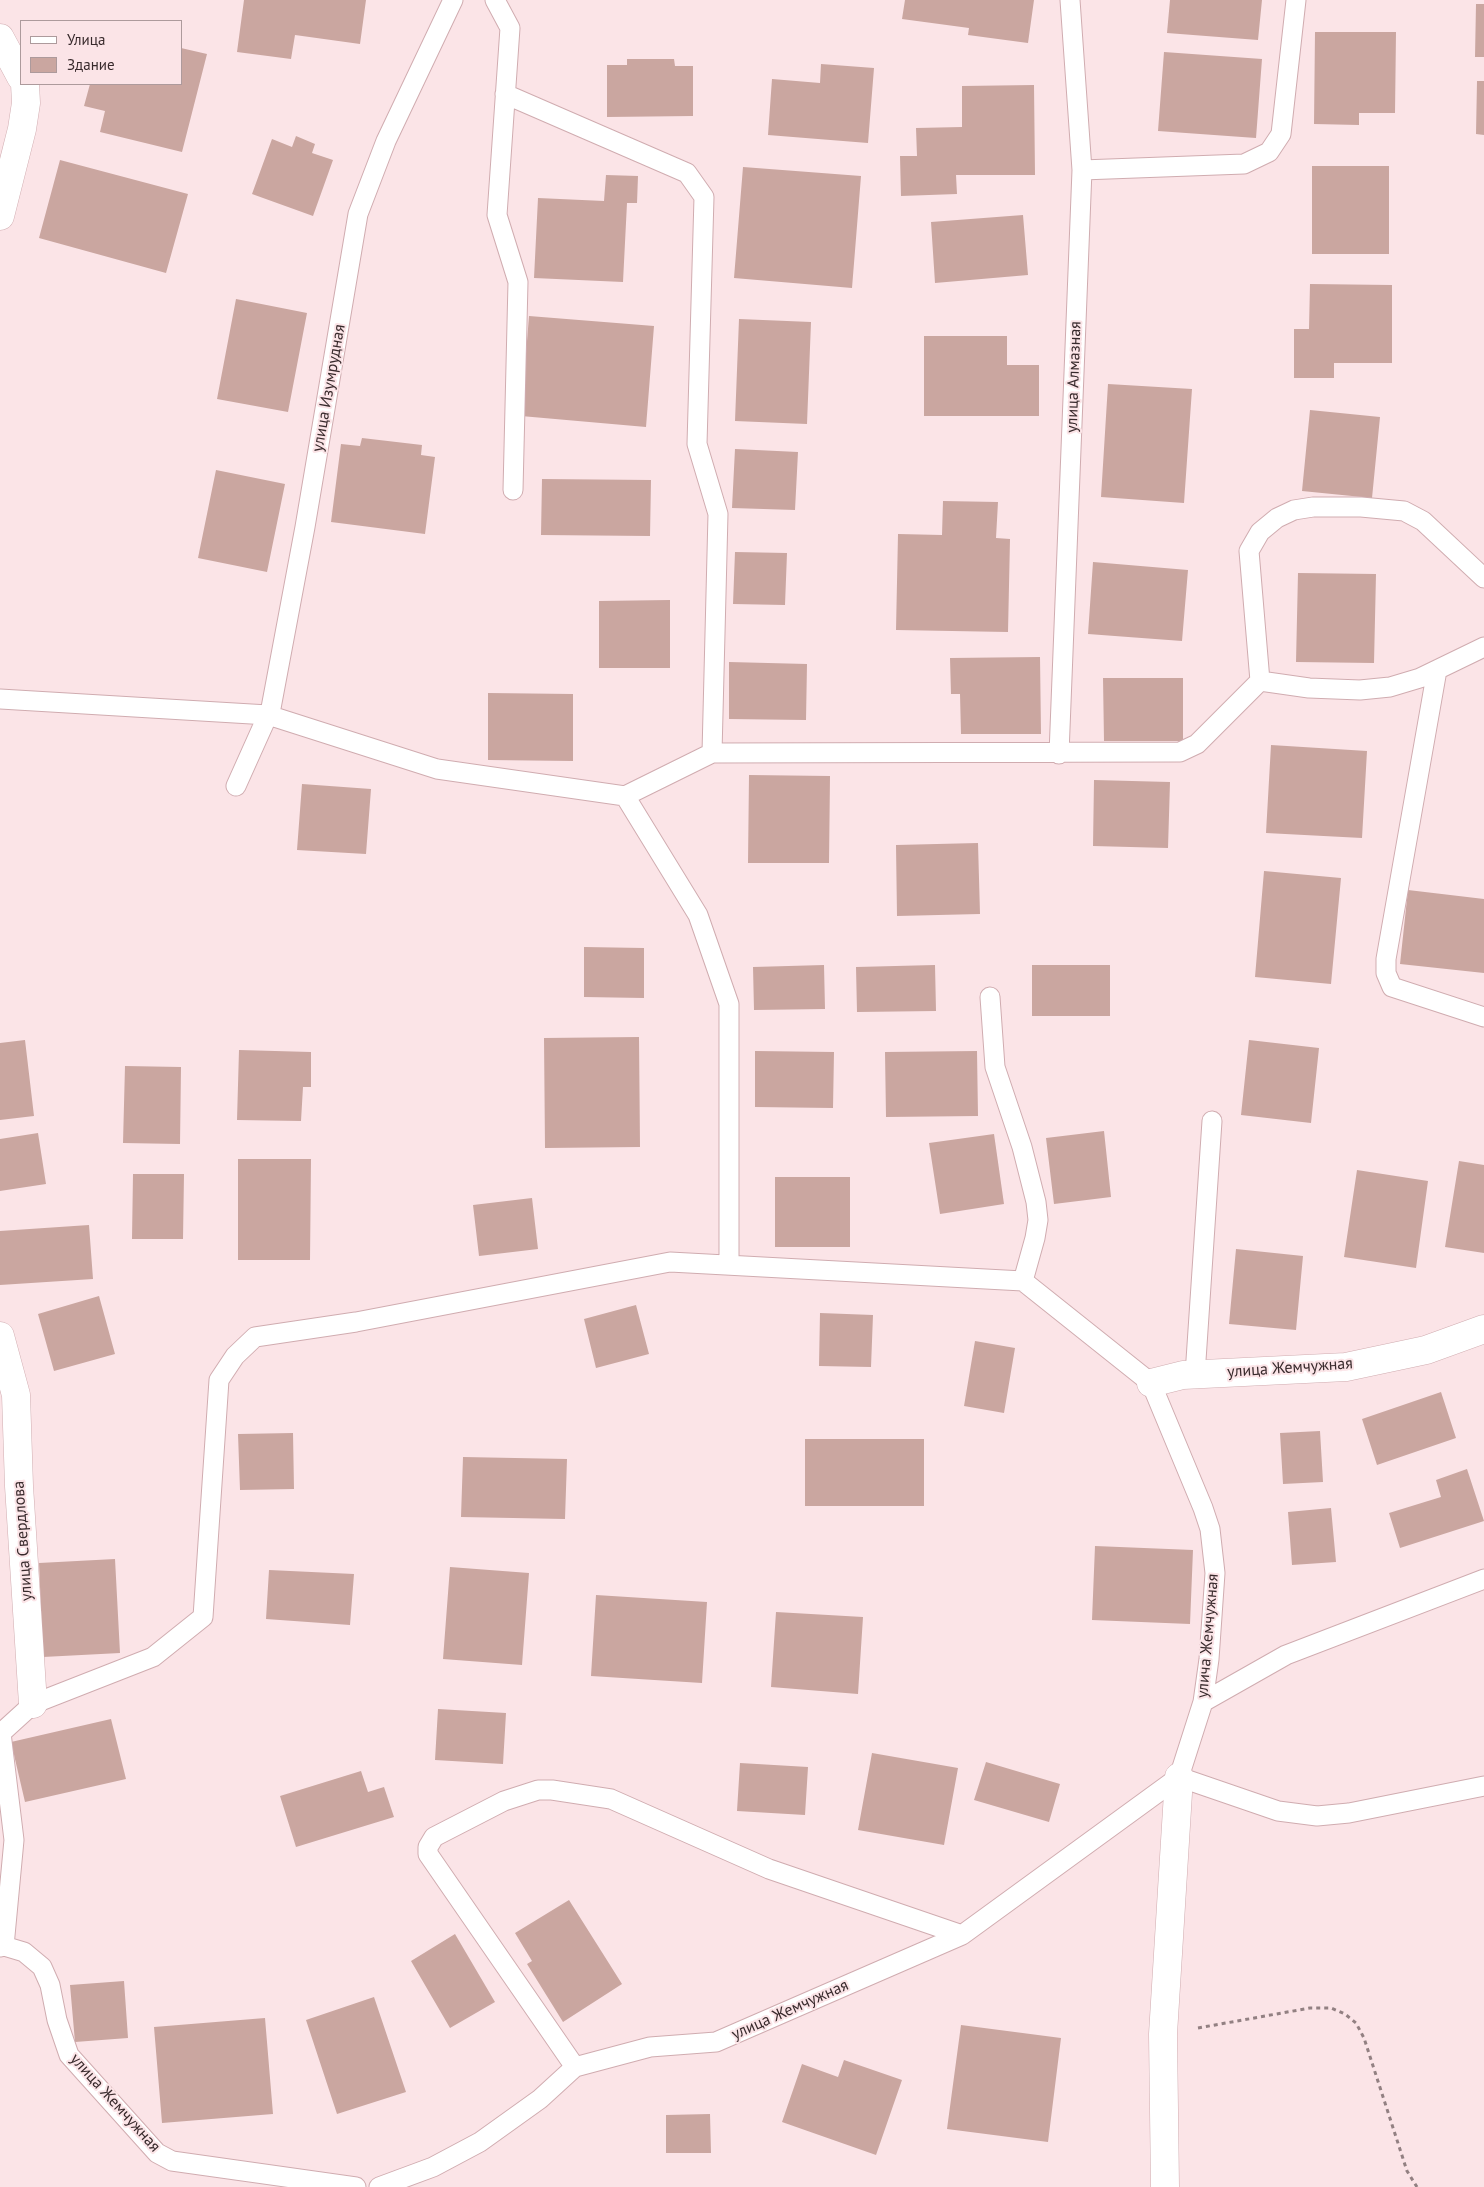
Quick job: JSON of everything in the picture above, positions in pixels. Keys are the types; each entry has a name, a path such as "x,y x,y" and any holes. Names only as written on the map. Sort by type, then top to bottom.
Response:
{"street":[{"path":"0,38 20,75"},
{"path":"0,216 22,129 26,103 25,85"},
{"name":"улица Жемчужная","path":"1151,1383 1195,1375 1346,1367 1426,1350 1484,1330"},
{"name":"улица Свердлова","path":"0,1336 16,1394 19,1486 33,1704"},
{"path":"1165,2187 1163,2034 1180,1777"}],"lane":[{"name":"улица Изумрудная","path":"236,786 272,708 358,214 386,141 453,0"},
{"path":"495,0 510,28 497,216 518,282 513,490"},
{"name":"улица Алмазная","path":"1059,754 1082,170 1070,0"},
{"path":"1082,170 1244,164 1269,152 1281,134 1296,0"},
{"path":"505,94 687,173 704,197 697,444 718,514 712,753"},
{"path":"0,699 268,715 437,769 625,796 712,753 1059,754 1187,750 1197,744 1260,681 1249,551 1260,532 1277,518 1294,510 1313,507 1361,507 1404,511 1423,521 1484,578"},
{"path":"1260,681 1309,688 1360,690 1390,688 1437,670 1484,647"},
{"path":"1437,670 1388,949 1386,973 1392,987 1484,1017"},
{"path":"625,796 698,915 729,1004 729,1265"},
{"path":"990,997 995,1067 1022,1147 1036,1202 1038,1220 1023,1281"},
{"path":"1195,1375 1212,1121"},
{"path":"2,1947 14,1840 0,1733 33,1704 153,1657 203,1617 219,1380 235,1356 255,1337 356,1322 670,1262 729,1265 1023,1281 1151,1383"},
{"name":"улича Жемчужная","path":"1151,1383 1210,1529 1215,1595 1203,1702 1180,1777"},
{"path":"1203,1702 1286,1655 1484,1579"},
{"path":"1180,1777 1278,1811 1318,1816 1349,1813 1484,1786"},
{"name":"улица Жемчужная","path":"379,2187 433,2167 480,2142 540,2099 575,2067 650,2047 716,2042 962,1935 1180,1777"},
{"path":"575,2067 428,1854 428,1847 434,1837 504,1801 538,1790 552,1790 610,1799 626,1804 769,1869 962,1935"},
{"name":"улица Жемчужная","path":"2,1947 24,1952 42,1967 50,1985 57,2020 69,2054 156,2153 172,2161 356,2187"}],"path":[{"path":"1163,2034 1310,2008 1332,2008 1345,2014 1356,2023 1364,2038 1407,2171 1417,2187"}],"building":[{"path":"244,0 366,0 360,44 295,35 291,59 237,52"},
{"path":"905,0 1034,0 1028,43 968,35 969,28 902,19"},
{"path":"1170,0 1262,0 1258,40 1167,33"},
{"path":"1476,4 1484,4 1484,57 1475,57"},
{"path":"1315,32 1396,32 1395,113 1359,113 1359,125 1314,124"},
{"path":"182,48 207,54 182,152 100,132 105,111 84,106 90,85 182,85"},
{"path":"1164,52 1262,59 1256,138 1158,131"},
{"path":"627,59 674,59 675,66 693,66 693,116 607,117 607,65 627,65"},
{"path":"821,64 874,68 868,143 768,135 772,79 820,83"},
{"path":"1477,81 1484,81 1484,135 1476,134"},
{"path":"1034,85 1035,175 956,175 957,194 901,196 900,156 917,156 916,128 962,127 962,86"},
{"path":"296,136 315,144 312,153 333,160 313,216 252,194 272,139 292,147"},
{"path":"60,160 188,194 166,273 39,238"},
{"path":"1312,166 1389,166 1389,254 1312,254"},
{"path":"743,167 861,176 852,288 734,278"},
{"path":"606,175 638,176 637,203 627,203 623,282 534,278 538,198 604,201"},
{"path":"1023,215 1028,275 935,283 931,222"},
{"path":"1310,284 1392,285 1392,363 1334,363 1334,378 1294,378 1294,329 1309,329"},
{"path":"236,299 307,313 288,412 217,399"},
{"path":"529,316 654,326 646,427 521,416"},
{"path":"739,319 811,322 807,424 735,421"},
{"path":"924,336 1007,336 1007,365 1039,365 1039,416 924,416"},
{"path":"1108,384 1192,389 1184,503 1101,497"},
{"path":"1310,410 1380,417 1372,498 1302,491"},
{"path":"362,438 422,445 421,455 435,457 425,534 331,522 341,444 360,446"},
{"path":"735,449 798,452 795,510 732,508"},
{"path":"216,470 285,484 267,572 198,558"},
{"path":"542,479 651,480 650,536 541,535"},
{"path":"943,501 998,502 996,538 1010,539 1008,632 896,630 898,534 942,535"},
{"path":"735,552 787,553 785,605 733,604"},
{"path":"1093,562 1188,570 1182,641 1088,634"},
{"path":"1298,573 1376,574 1374,663 1296,662"},
{"path":"670,600 670,668 599,668 599,601"},
{"path":"1040,657 1041,734 961,734 960,694 951,694 950,658"},
{"path":"729,662 807,664 806,720 729,719"},
{"path":"1103,678 1183,678 1183,741 1104,741"},
{"path":"488,693 573,694 573,761 488,760"},
{"path":"1271,745 1367,751 1362,838 1266,833"},
{"path":"749,775 830,776 829,863 748,863"},
{"path":"1094,780 1170,782 1168,848 1093,846"},
{"path":"302,784 371,789 366,854 297,850"},
{"path":"978,843 980,914 897,916 896,845"},
{"path":"1264,871 1341,878 1331,984 1255,977"},
{"path":"1408,890 1484,899 1484,973 1400,964"},
{"path":"584,947 644,948 644,998 584,997"},
{"path":"824,965 825,1009 754,1010 753,967"},
{"path":"935,965 936,1011 857,1012 856,967"},
{"path":"1032,965 1110,965 1110,1016 1032,1016"},
{"path":"639,1037 640,1147 545,1148 544,1038"},
{"path":"25,1040 34,1116 0,1120 0,1043"},
{"path":"1249,1040 1319,1048 1311,1123 1241,1115"},
{"path":"239,1050 311,1052 311,1087 303,1087 301,1121 237,1120"},
{"path":"755,1051 834,1052 833,1108 755,1107"},
{"path":"977,1051 978,1116 886,1117 885,1052"},
{"path":"125,1066 181,1067 180,1144 123,1143"},
{"path":"1104,1131 1111,1197 1054,1204 1046,1138"},
{"path":"38,1133 46,1184 0,1191 0,1139"},
{"path":"994,1134 1004,1204 940,1214 929,1143"},
{"path":"238,1159 311,1159 310,1260 238,1260"},
{"path":"1459,1161 1484,1165 1484,1253 1445,1247"},
{"path":"1357,1170 1428,1181 1416,1268 1344,1257"},
{"path":"133,1174 184,1174 183,1239 132,1239"},
{"path":"775,1177 850,1177 850,1247 775,1247"},
{"path":"532,1198 538,1249 479,1256 473,1205"},
{"path":"89,1225 93,1279 0,1285 0,1231"},
{"path":"1236,1249 1303,1256 1296,1330 1229,1324"},
{"path":"99,1296 115,1354 54,1371 38,1314"},
{"path":"636,1305 649,1354 596,1368 584,1319"},
{"path":"820,1313 873,1315 871,1367 819,1366"},
{"path":"975,1341 1015,1348 1004,1413 964,1406"},
{"path":"1441,1392 1456,1438 1377,1465 1362,1419"},
{"path":"1320,1431 1323,1482 1283,1484 1280,1433"},
{"path":"293,1433 294,1489 240,1490 238,1434"},
{"path":"805,1439 924,1439 924,1506 805,1506"},
{"path":"463,1457 567,1459 565,1519 461,1517"},
{"path":"1467,1469 1484,1521 1400,1548 1389,1513 1441,1497 1436,1480"},
{"path":"1331,1508 1336,1562 1292,1565 1288,1512"},
{"path":"1095,1546 1193,1550 1190,1624 1092,1620"},
{"path":"115,1559 120,1653 43,1657 39,1563"},
{"path":"450,1567 529,1573 522,1665 443,1659"},
{"path":"269,1570 354,1574 350,1625 266,1619"},
{"path":"596,1595 707,1602 702,1683 591,1676"},
{"path":"776,1612 863,1617 858,1694 771,1687"},
{"path":"438,1709 506,1713 503,1764 435,1760"},
{"path":"111,1719 126,1779 25,1802 11,1742"},
{"path":"872,1753 958,1768 944,1845 858,1830"},
{"path":"986,1762 1060,1784 1049,1822 974,1800"},
{"path":"740,1763 808,1767 805,1815 737,1811"},
{"path":"361,1771 368,1792 384,1787 394,1817 296,1847 280,1796"},
{"path":"569,1900 622,1984 563,2022 527,1964 532,1961 515,1933"},
{"path":"455,1934 495,2002 450,2028 411,1961"},
{"path":"124,1981 128,2038 75,2042 70,1985"},
{"path":"374,1997 406,2092 337,2114 306,2020"},
{"path":"265,2018 273,2114 162,2123 154,2027"},
{"path":"961,2025 1061,2038 1048,2142 947,2129"},
{"path":"844,2060 902,2080 876,2155 782,2122 802,2064 838,2077"},
{"path":"710,2114 711,2153 666,2153 666,2115"}]}
